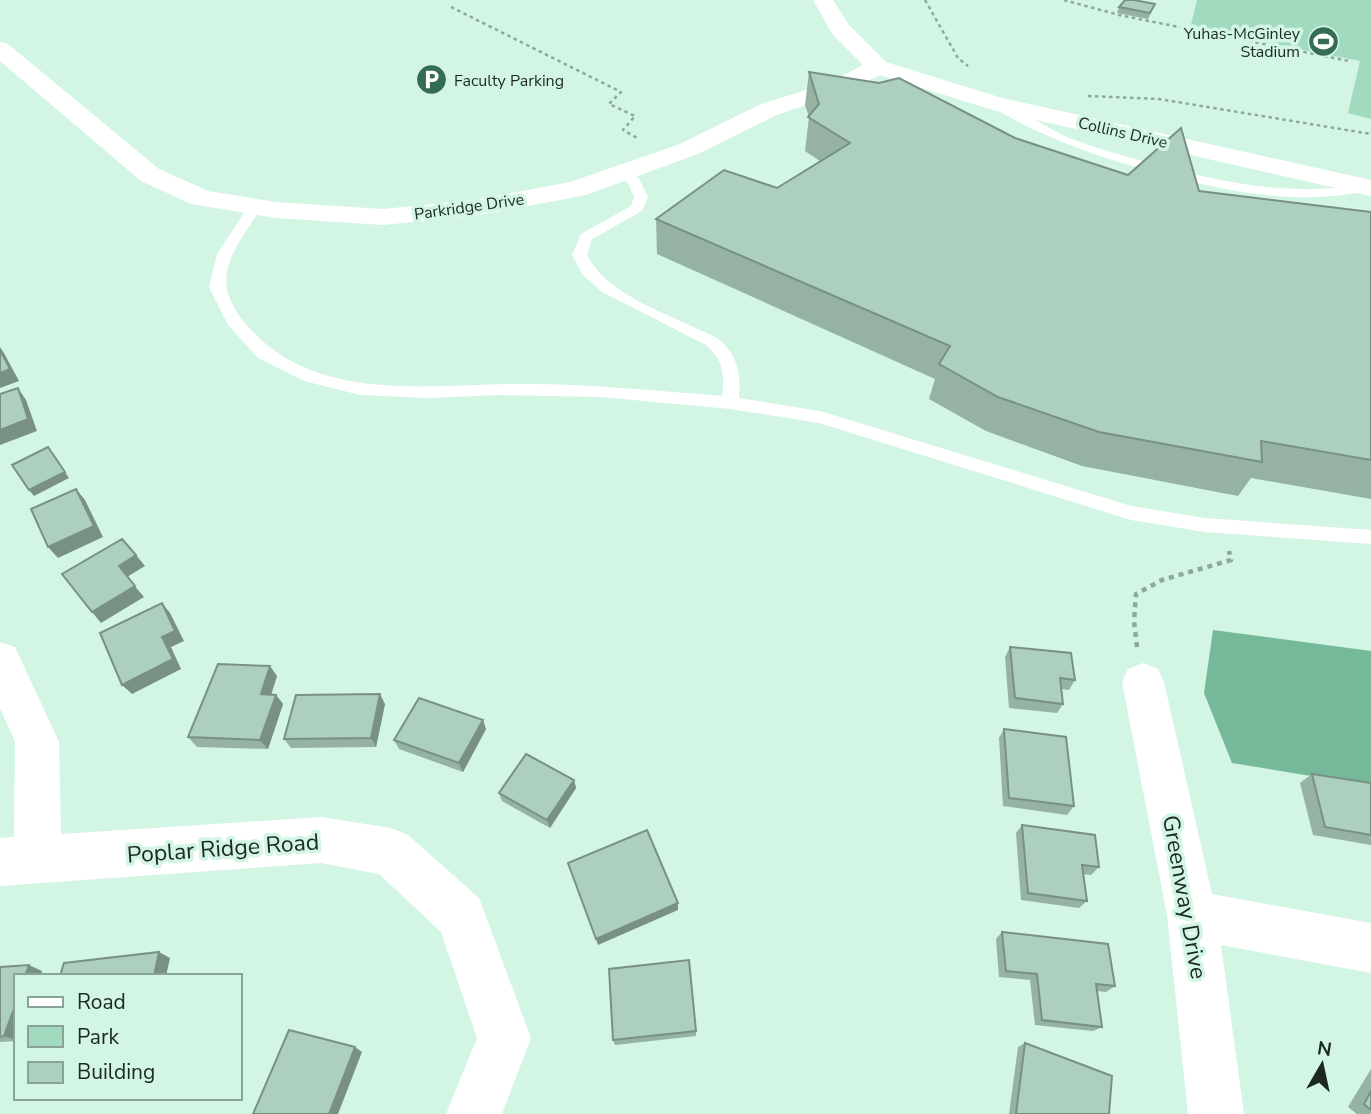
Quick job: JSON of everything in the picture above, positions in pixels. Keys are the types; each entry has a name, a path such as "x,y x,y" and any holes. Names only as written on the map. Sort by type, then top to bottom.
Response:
{"street":[{"path":"823,0 840,29 877,68"},
{"name":"Parkridge Drive","path":"0,49 150,175 201,198 255,207 383,217 474,208 576,189 689,149 770,109 836,88 877,68"},
{"name":"Collins Drive","path":"877,68 1003,105 1369,188"},
{"path":"0,660 37,742 19,861"},
{"name":"Greenway Drive","path":"1143,682 1192,915 1216,1114"},
{"name":"Poplar Ridge Road","path":"19,861 321,840 391,852 461,916 504,1038 474,1114"},
{"path":"1192,915 1371,948"}],"lane":[{"path":"623,172 634,181 641,197 638,208 586,237 579,257 583,271 602,285 723,349 734,373 730,403"},
{"path":"255,207 224,254 217,287 233,321 264,354 310,377 360,389 427,392 500,389 601,391 730,403 820,417 1131,513 1224,526 1371,537"}],"path":[{"path":"925,0 958,58 1007,88 1010,96 1003,105"},
{"path":"1064,0 1119,15 1349,61"},
{"path":"451,7 621,92 609,104 635,116 623,130 671,156"},
{"path":"1084,96 1113,95 1159,99 1371,134"},
{"path":"1143,682 1134,621 1136,594 1162,580 1231,560 1224,526"}],"green space":[{"name":"Yuhas-McGinley Stadium","path":"1197,0 1371,0 1371,119 1348,113 1360,61 1191,25"},
{"path":"1213,630 1371,651 1371,786 1232,763 1204,693"}],"building":[{"path":"1125,0 1155,4 1150,13 1119,7"},
{"path":"809,72 879,83 899,78 1015,138 1128,175 1181,128 1199,191 1371,212 1371,460 1261,441 1262,462 1099,432 998,397 939,364 950,346 656,219 724,170 777,188 850,143 808,117 819,104"},
{"path":"0,350 10,369 0,373"},
{"path":"18,388 28,419 0,430 0,394"},
{"path":"48,447 65,472 29,490 12,465"},
{"path":"76,489 94,526 48,547 31,509"},
{"path":"122,539 136,555 119,566 135,586 92,612 62,574"},
{"path":"162,603 175,631 162,637 173,659 122,685 100,633"},
{"path":"1010,647 1071,653 1075,680 1060,678 1063,704 1015,698"},
{"path":"218,664 270,666 261,694 276,695 260,740 188,737"},
{"path":"380,694 371,738 284,739 296,695"},
{"path":"419,698 483,720 459,763 394,740"},
{"path":"1004,729 1066,737 1074,806 1009,798"},
{"path":"526,754 574,780 547,820 499,793"},
{"path":"1312,774 1371,783 1371,835 1325,827"},
{"path":"1022,825 1095,835 1099,867 1082,865 1087,901 1028,893"},
{"path":"647,830 678,903 596,939 568,863"},
{"path":"1002,932 1108,944 1115,986 1096,984 1102,1027 1042,1020 1037,974 1006,971"},
{"path":"159,952 154,974 61,974 64,963"},
{"path":"689,960 696,1031 613,1040 609,969"},
{"path":"29,965 26,974 14,974 14,1008 4,1036 0,1037 0,967"},
{"path":"289,1030 355,1047 329,1114 253,1114"},
{"path":"1025,1043 1112,1076 1109,1114 1016,1114"},
{"path":"1371,1091 1371,1110 1364,1104"}],"place":[{"name":"Yuhas-McGinley Stadium","path":"1323,42"},
{"name":"Faculty Parking","path":"431,80"}]}
